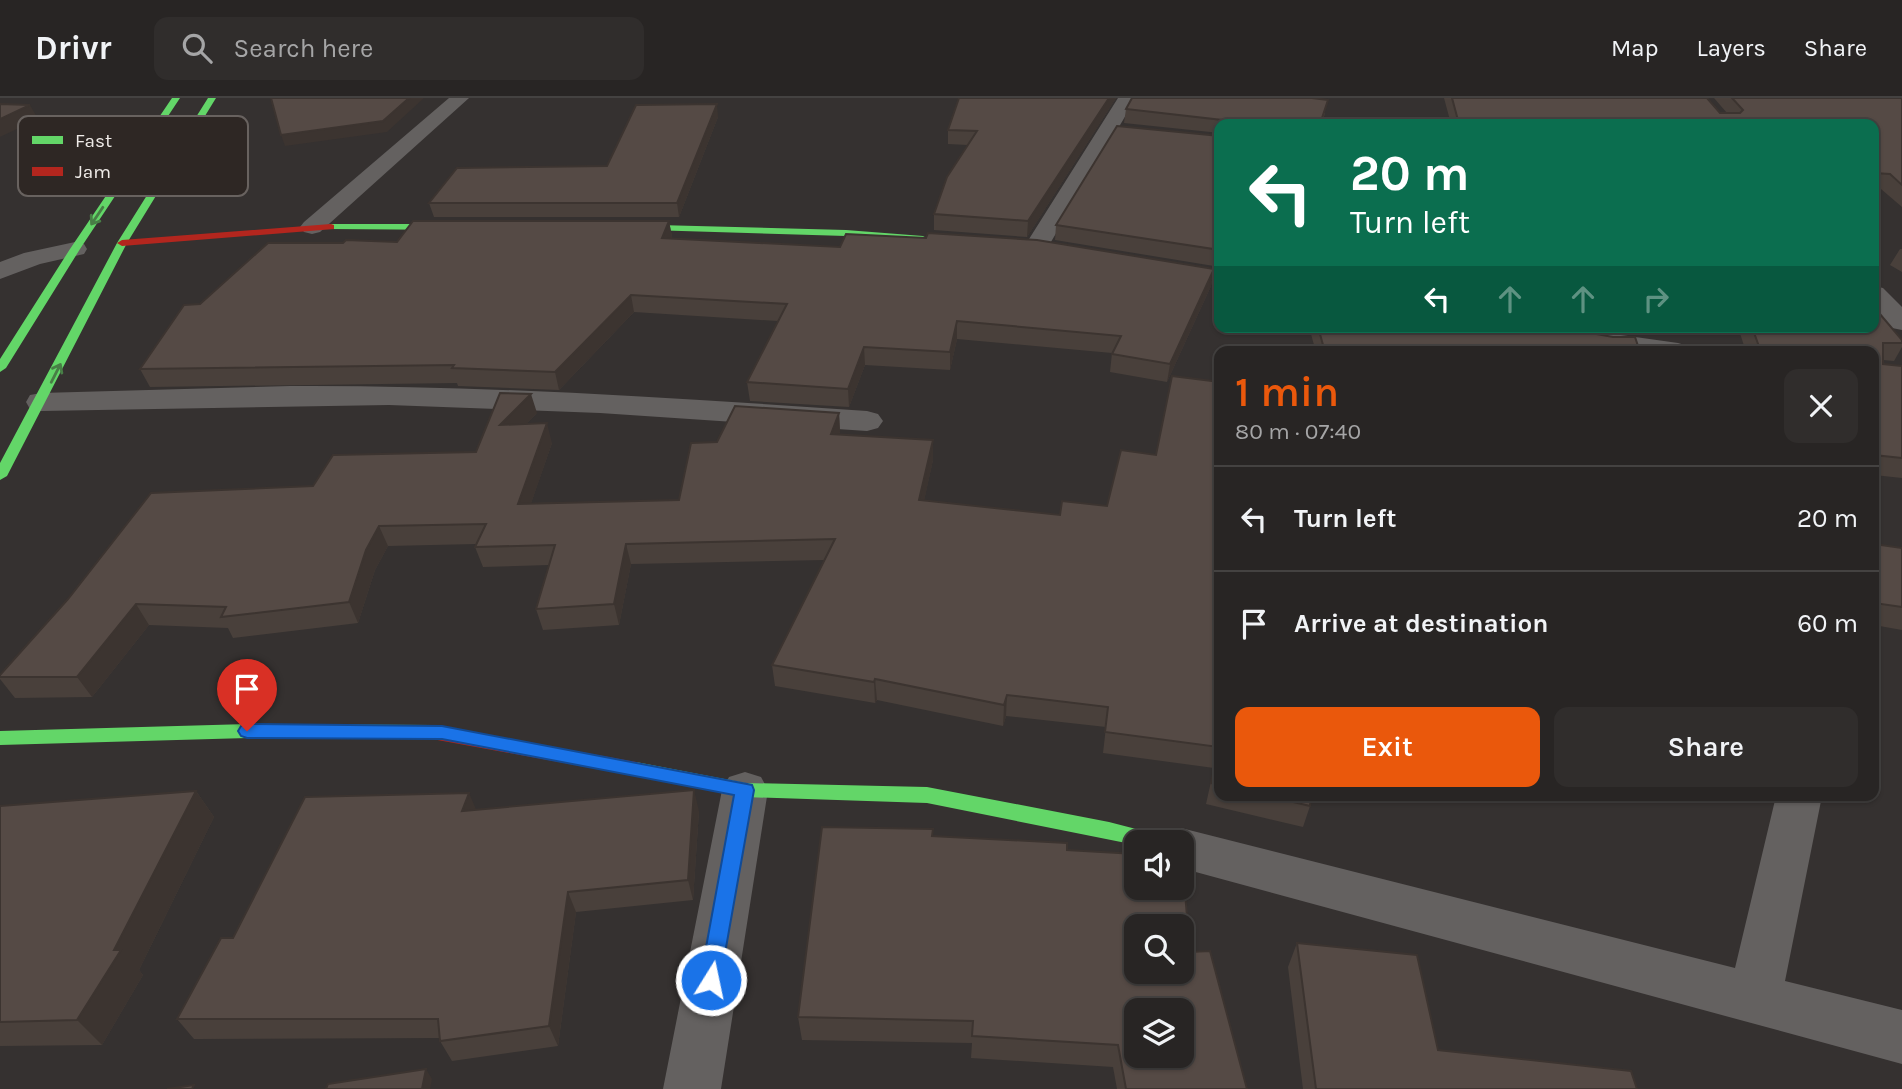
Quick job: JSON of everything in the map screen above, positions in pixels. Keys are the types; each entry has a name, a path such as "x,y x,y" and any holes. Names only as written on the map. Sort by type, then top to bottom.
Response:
{"main road":[{"path":"164,116 176,98"},
{"path":"201,116 212,98"},
{"path":"0,368 110,196"},
{"path":"0,476 122,243 151,196"},
{"path":"122,243 312,227 478,227"},
{"path":"602,227 792,231 941,240"},
{"path":"1141,264 1214,276"},
{"path":"0,738 247,731 442,732 745,790 927,795 1124,834"}],"street":[{"path":"312,227 460,98"},
{"path":"1036,248 1127,98"},
{"path":"1108,130 1136,133"},
{"path":"0,271 33,258 75,249"},
{"path":"0,255 33,258"},
{"path":"1879,299 1902,322"},
{"path":"1548,333 1622,346"},
{"path":"41,402 275,396 437,396 867,421"},
{"path":"692,1089 745,790"},
{"path":"1755,997 1798,801"},
{"path":"1194,851 1902,1037"}],"building":[{"path":"271,98 409,98 383,121 281,135"},
{"path":"959,98 1109,98 1028,221 934,214 947,177 977,131 948,130"},
{"path":"1132,98 1328,100 1322,119 1214,119 1126,109"},
{"path":"1452,98 1707,98 1720,113 1740,113 1743,110 1732,98 1902,98 1902,185 1890,174 1879,173 1879,119 1458,119"},
{"path":"0,104 30,105 0,119"},
{"path":"717,104 677,203 429,203 457,168 607,166 636,105"},
{"path":"1117,126 1214,135 1214,249 1056,225"},
{"path":"413,221 669,221 662,238 840,247 846,234 926,238 928,233 1037,240 1214,269 1170,364 1112,354 1121,336 957,321 950,352 864,347 848,389 747,382 787,304 631,295 555,372 452,368 454,365 140,369 184,305 200,304 268,243 343,243 346,240 397,242"},
{"path":"1879,313 1902,340 1902,343 1883,343 1883,364 1902,366 1902,458 1879,456 1879,346 1759,346 1754,333 1879,333"},
{"path":"1320,333 1591,333 1635,337 1638,346 1323,346"},
{"path":"1172,376 1214,381 1214,746 1105,732 1108,707 1007,695 1004,705 875,679 874,682 772,665 835,539 626,544 614,604 536,609 555,545 475,547 486,524 379,526 366,550 349,602 221,617 226,607 136,604 77,677 0,677 68,599 151,493 313,486 333,455 476,452 500,393 531,394 500,425 547,423 518,504 679,500 691,443 717,442 735,406 839,413 831,434 933,440 919,500 1060,515 1062,501 1107,506 1121,450 1156,455"},
{"path":"1879,545 1902,548 1902,607 1879,604"},
{"path":"694,790 688,880 568,892 549,1026 440,1041 438,1019 177,1019 221,938 233,938 305,797 469,793 462,811"},
{"path":"196,791 114,950 121,950 77,1020 0,1022 0,806"},
{"path":"1289,801 1310,801 1310,806"},
{"path":"822,827 933,829 932,836 1067,843 1067,850 1124,853 1124,900 1186,900 1187,914 1124,914 1124,984 1194,984 1194,952 1210,951 1247,1089 1126,1089 1118,1045 972,1036 973,1021 798,1017"},
{"path":"1297,943 1417,955 1438,1050 1631,1071 1637,1089 1316,1089"},
{"path":"426,1069 422,1089 326,1089 328,1084"},
{"path":"194,1085 192,1089 167,1089"}],"traffic: fast":[{"path":"164,116 176,98"},
{"path":"201,116 212,98"},
{"path":"0,368 110,196"},
{"path":"0,476 122,243 151,196"},
{"path":"331,227 461,227"},
{"path":"619,227 846,233 923,239"},
{"path":"1160,267 1214,276"},
{"path":"0,738 248,731 432,732"},
{"path":"636,769 745,790 927,795 1124,834"}],"traffic: jam":[{"path":"122,243 331,227"},
{"path":"432,732 636,769"}],"route":[{"path":"247,731 442,732 745,790 711,980"}]}
